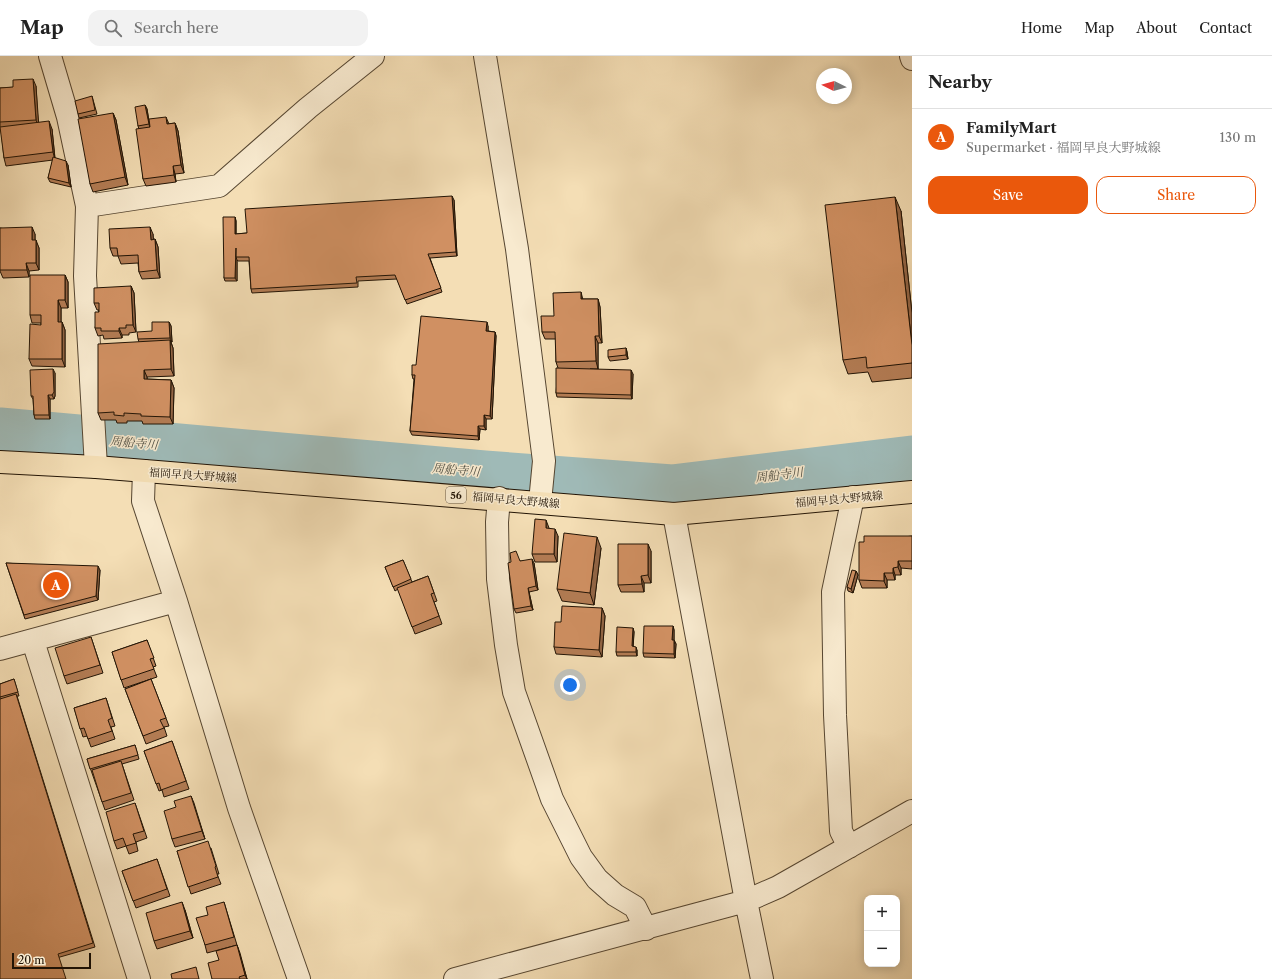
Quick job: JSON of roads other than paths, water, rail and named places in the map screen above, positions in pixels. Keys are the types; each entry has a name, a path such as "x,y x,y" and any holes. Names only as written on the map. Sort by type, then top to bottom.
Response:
{"main road":[{"name":"福岡早良大野城線","path":"0,462 96,466 499,498 674,514 912,492"}],"street":[{"path":"50,56 68,117 87,206 85,276 96,466"},
{"path":"87,206 219,186 308,108 373,56"},
{"path":"485,56 517,249 544,461 540,502"},
{"path":"144,471 143,501 176,601 239,808 299,979"},
{"path":"849,847 841,831 834,715 833,592 853,497"},
{"path":"499,498 497,522 498,579 506,645 514,692 552,799 581,857 597,879 614,895 635,907 646,928"},
{"path":"674,514 746,901 762,979"},
{"path":"0,649 176,601"},
{"path":"33,641 140,979"},
{"path":"455,979 746,901 778,887 912,811"}],"waterway":[{"name":"周船寺川","path":"0,431 484,474 672,488 912,459"}],"place":[{"name":"FamilyMart","path":"56,585"}]}
